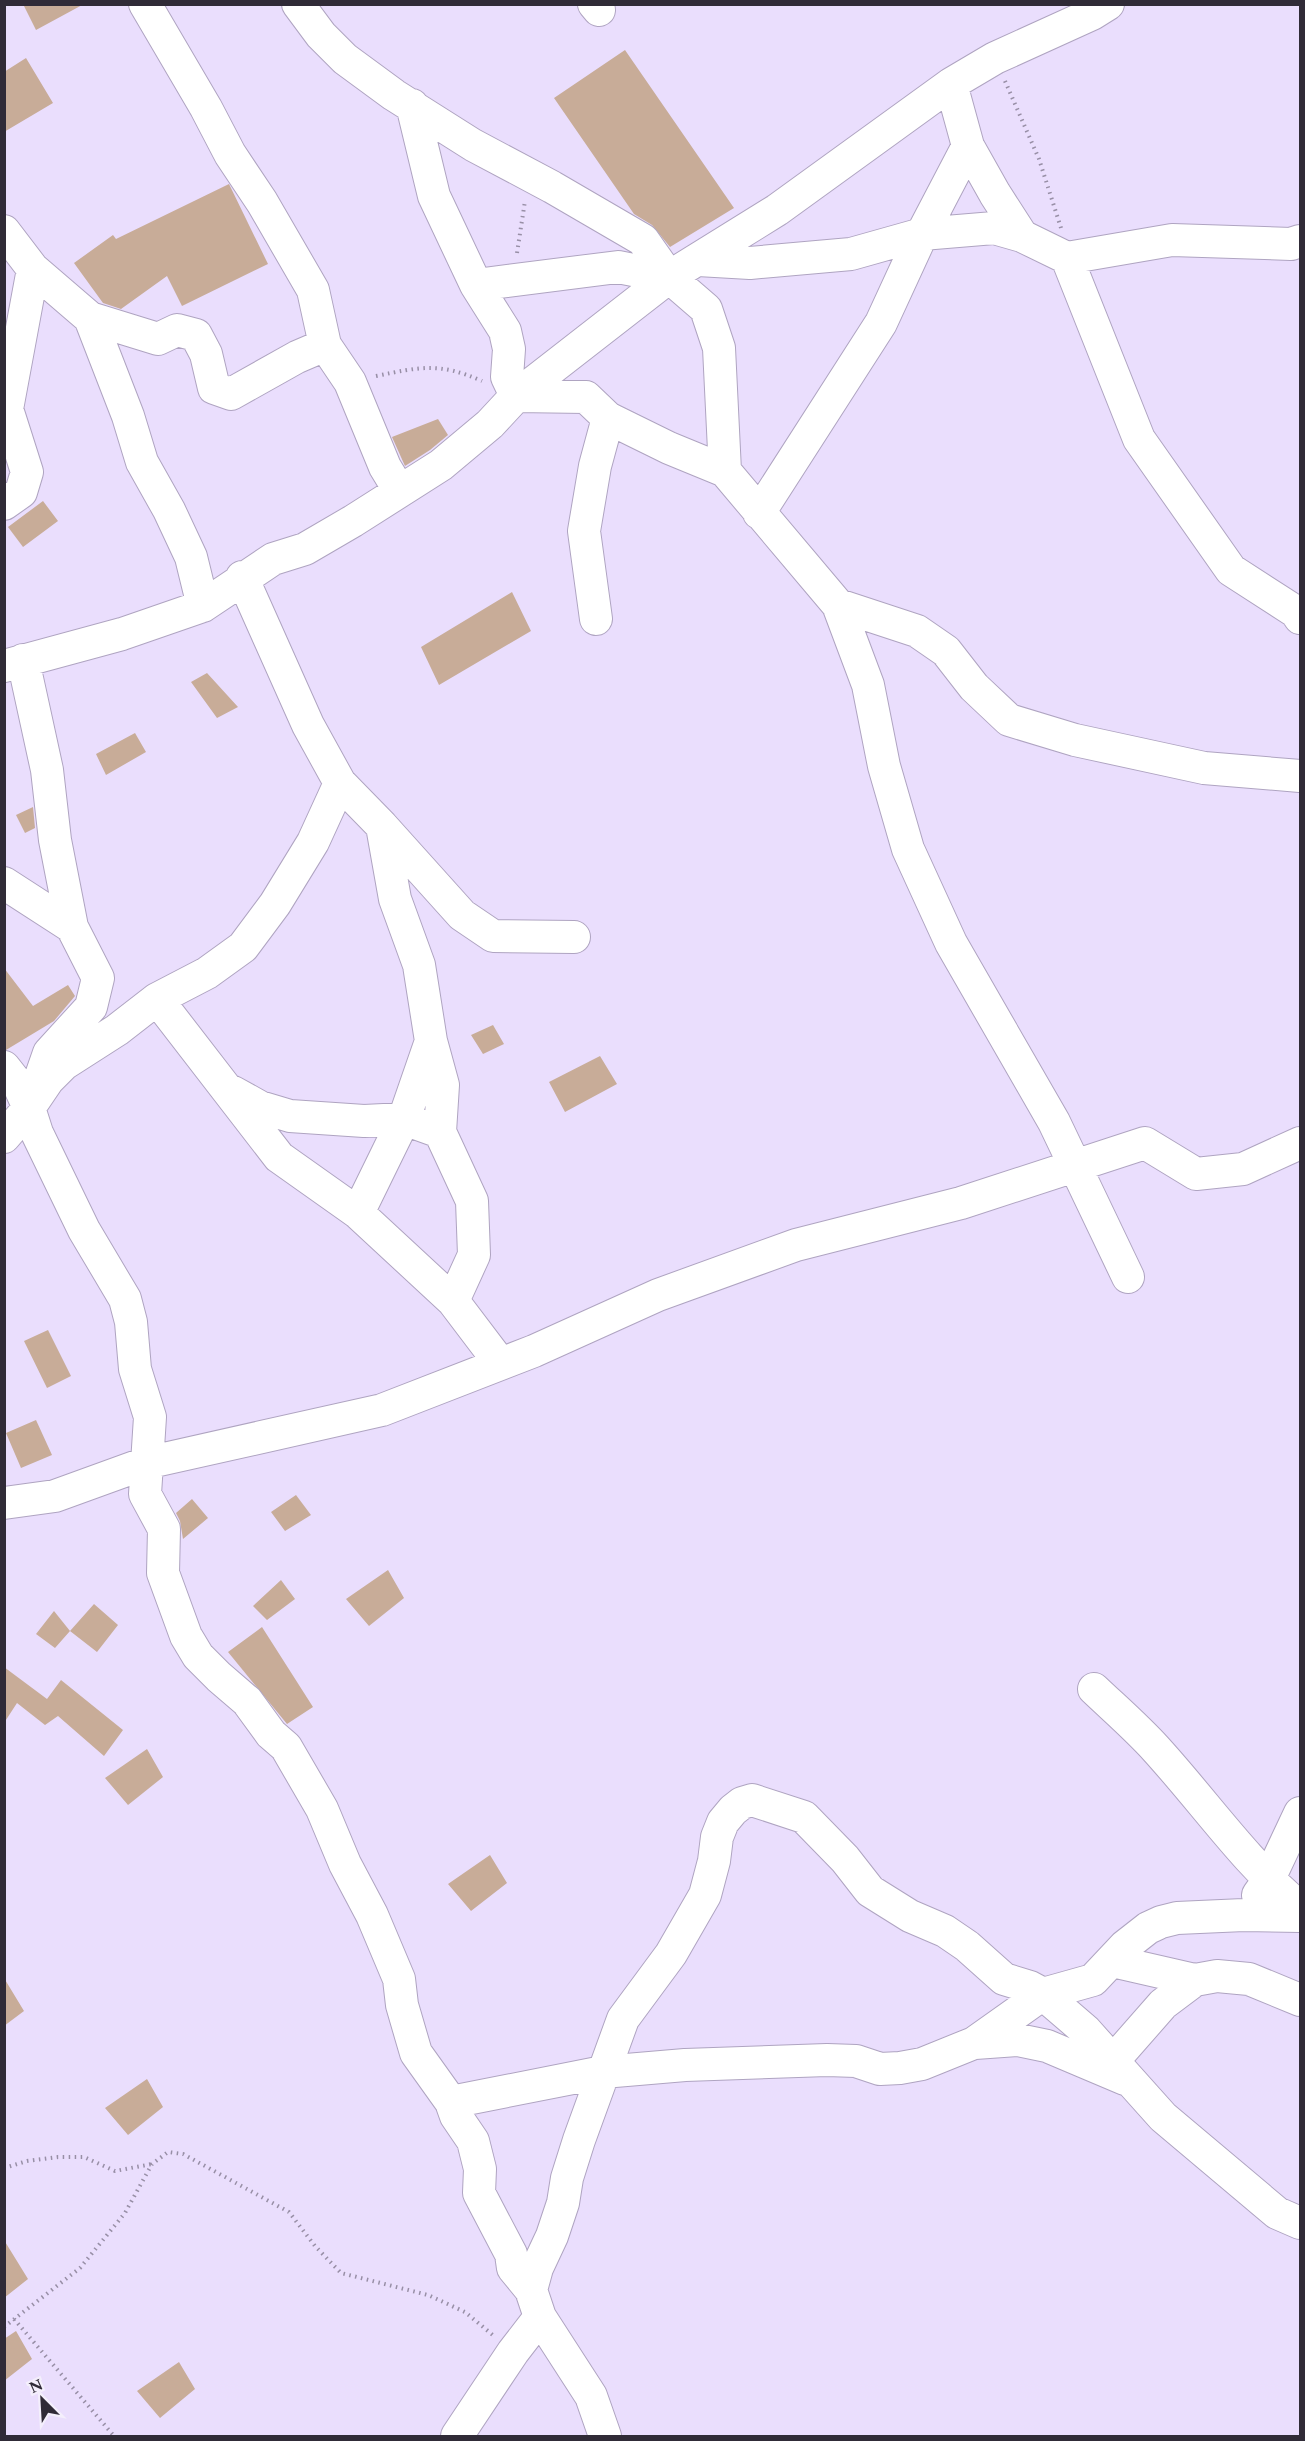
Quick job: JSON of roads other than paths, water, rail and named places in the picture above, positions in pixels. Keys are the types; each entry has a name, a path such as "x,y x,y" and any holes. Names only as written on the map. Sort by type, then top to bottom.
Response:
{"street":[{"path":"145,4 230,154 262,202 314,290 325,345 350,382 385,467 399,490"},
{"path":"298,4 321,35 345,58 394,95 473,145 529,174 643,240 669,277 706,309 719,348 725,471"},
{"path":"29,1107 49,1053 91,1006 98,978 72,927 55,840 47,770 14,663 122,634 203,606 242,577 273,559 305,549 353,521 441,465 489,424 516,396 669,277 777,210 951,84 995,58 1092,14 1108,4"},
{"path":"951,84 968,146 1022,236"},
{"path":"412,105 434,196 476,285 506,331 509,349 507,376 516,396"},
{"path":"759,513 881,323 922,234 968,146"},
{"path":"698,260 750,263 851,254 922,234 994,228 1022,236 1066,258 1172,240 1291,244 1300,241"},
{"path":"5,233 33,269 90,318 158,339 177,330 196,335 206,354 214,388 231,394 325,345"},
{"path":"1066,258 1138,439 1231,570 1296,612 1300,618"},
{"path":"476,285 618,267 669,277"},
{"path":"4,504 21,492 27,472 7,409 33,269"},
{"path":"90,318 128,416 142,462 191,556 203,606"},
{"path":"509,349 552,369"},
{"path":"516,396 586,397 608,418 669,448 725,471 838,605 868,685 884,766 908,849 951,943 1054,1122 1128,1276"},
{"path":"596,619 584,531 595,466 608,418"},
{"path":"242,577 308,725 340,783 462,915 493,936 574,937"},
{"path":"838,605 917,632 946,651 974,687 1008,720 1075,740 1204,768 1300,777"},
{"path":"4,1137 48,1080 64,1064 117,1030 157,999 207,973 243,947 275,904 313,842 340,783"},
{"path":"382,826 395,899 419,965 431,1041 443,1085 440,1132 472,1201 474,1254 453,1301"},
{"path":"4,883 72,927"},
{"path":"157,999 279,1157 358,1213 453,1301 500,1363"},
{"path":"358,1213 404,1119 431,1041"},
{"path":"4,1067 19,1086 29,1107 37,1134 84,1230 125,1299 131,1322 135,1369 150,1417 146,1494 164,1529 163,1573 186,1636 198,1656 248,1701 271,1734 286,1747 322,1809 345,1864 372,1915 399,1979 402,2005 416,2053 451,2102 456,2116 472,2141 478,2157 479,2193 511,2254 513,2268 591,2396 606,2436"},
{"path":"227,1089 260,1107 290,1116 364,1121 404,1119 440,1132"},
{"path":"4,1503 55,1496 146,1463 382,1410 500,1363 658,1295 796,1245 961,1203 1145,1143 1196,1174 1243,1169 1300,1143"},
{"path":"1094,1689 1156,1748 1220,1827 1268,1881 1300,1908"},
{"path":"457,2436 513,2352 535,2304 537,2268 552,2236 563,2203 567,2178 623,2019 671,1954 705,1895 714,1861 717,1837 723,1822 733,1810 752,1800 804,1817 845,1859 870,1892 910,1916 945,1931 967,1946 1004,1979 1030,1987 1043,1994 1086,2031 1163,2117 1277,2213 1300,2223"},
{"path":"1244,1915 1268,1881 1300,1813"},
{"path":"451,2102 603,2072 685,2065 827,2060 856,2061 880,2068 900,2068 922,2064 974,2043 1043,1994 1102,1971 1148,1928 1161,1922 1177,1918 1244,1915 1300,1916"},
{"path":"1102,1971 1195,1980 1216,1976 1249,1979 1300,2000"},
{"path":"1086,2031 1102,1971"},
{"path":"1122,2072 1162,2004 1195,1980"},
{"path":"974,2043 1018,2040 1047,2046 1122,2072"}]}
